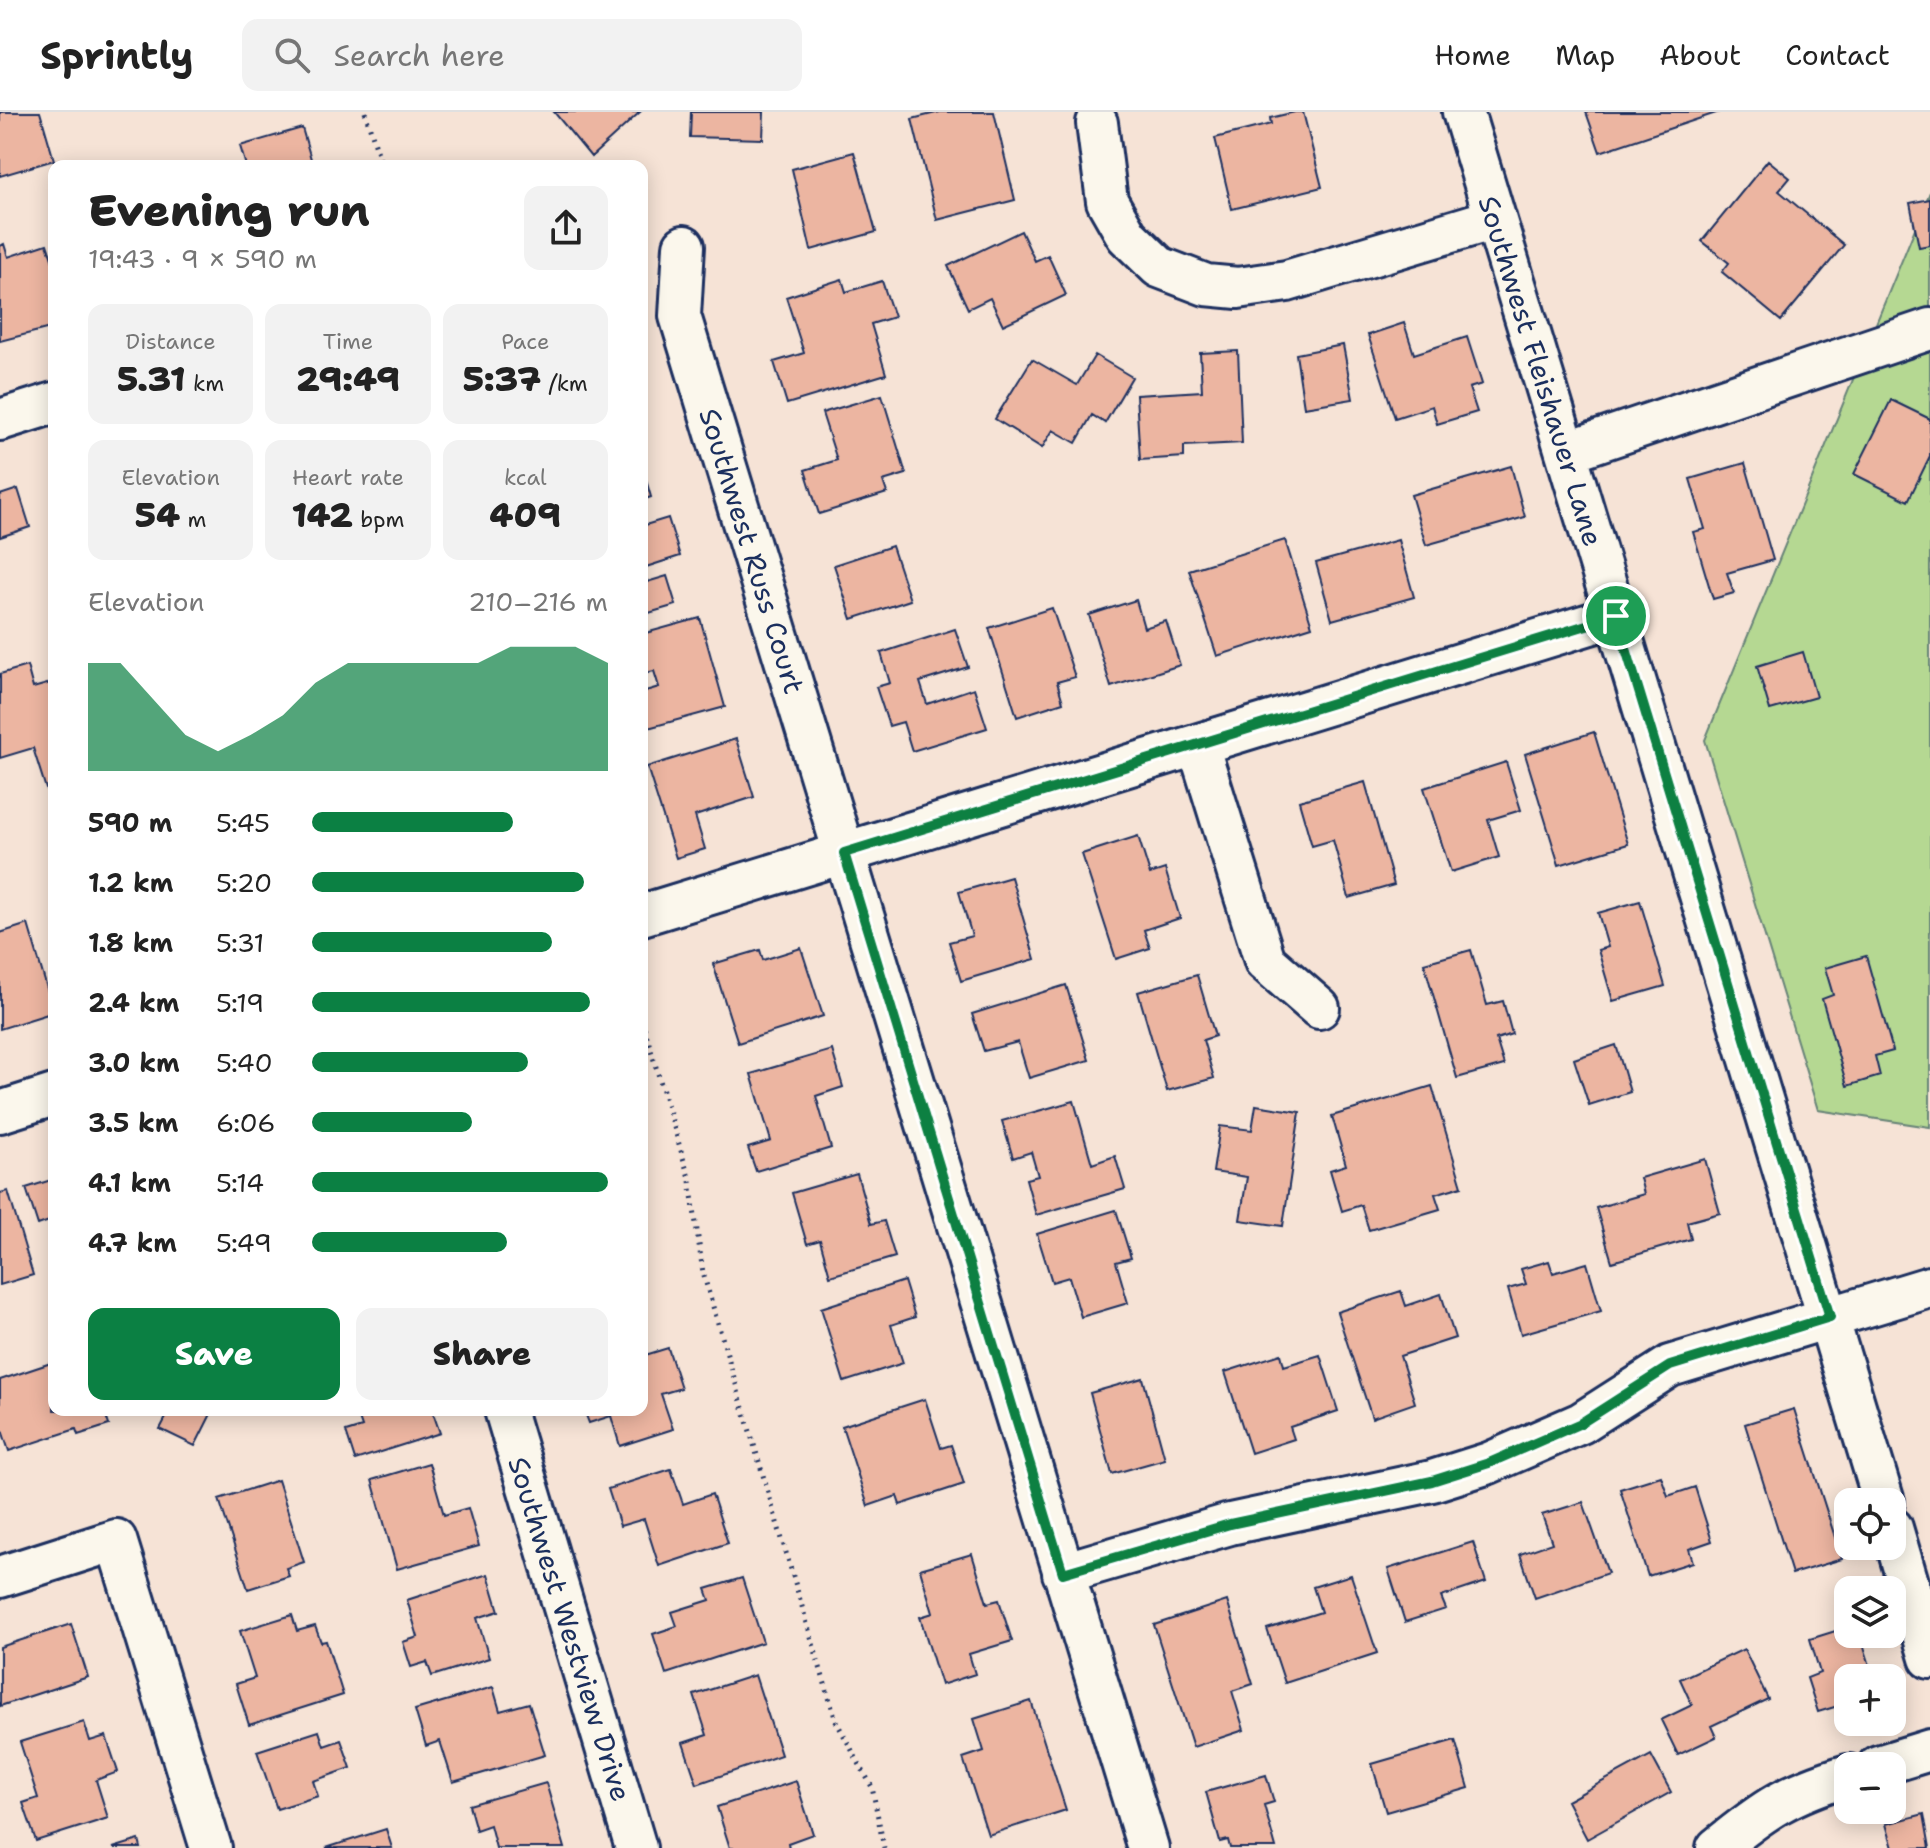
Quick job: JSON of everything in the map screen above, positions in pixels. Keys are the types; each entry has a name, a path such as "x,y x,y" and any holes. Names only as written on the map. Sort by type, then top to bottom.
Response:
{"street":[{"name":"Southwest Fleishauer Lane","path":"1463,112 1880,1488"},
{"path":"1097,123 1107,201 1127,236 1159,267 1206,285 1238,288 1287,281 1494,219"},
{"name":"Southwest Russ Court","path":"684,246 680,316 1148,1848"},
{"path":"1566,452 1930,329"},
{"path":"0,420 48,405"},
{"path":"648,913 1616,616"},
{"path":"1198,745 1265,961 1319,1008"},
{"path":"0,1112 48,1097"},
{"path":"1063,1573 1230,1524 1432,1481 1489,1463 1581,1423 1670,1366 1930,1287"},
{"name":"Southwest Westview Drive","path":"507,1416 636,1848"},
{"path":"0,1577 116,1540 211,1848"},
{"path":"1901,1560 1930,1658"},
{"path":"1906,1757 1930,1750"},
{"path":"1717,1848 1759,1814 1796,1791 1834,1779"}],"path":[{"path":"365,112 380,160"},
{"path":"648,1040 690,1181 703,1273 836,1721 872,1787 884,1848"}],"green space":[{"path":"1930,192 1930,1127 1818,1110 1705,740"}],"building":[{"path":"0,112 40,112 54,160 0,176"},
{"path":"554,112 640,112 591,157"},
{"path":"691,112 764,112 763,139 690,137"},
{"path":"940,112 994,112 1015,200 937,220 912,119"},
{"path":"1303,112 1322,187 1232,209 1215,138 1271,124 1270,118"},
{"path":"1586,112 1719,112 1600,152"},
{"path":"302,128 311,160 244,160 240,146"},
{"path":"854,152 876,232 811,250 792,169"},
{"path":"1768,160 1790,178 1779,191 1844,245 1781,321 1722,272 1729,263 1702,241"},
{"path":"1930,199 1930,245 1919,247 1910,203"},
{"path":"1021,231 1035,261 1048,255 1066,295 1003,325 990,298 968,309 948,266"},
{"path":"4,244 8,257 47,244 48,329 0,341 0,246"},
{"path":"842,279 846,292 882,281 894,317 871,324 886,374 787,404 774,362 804,353 786,297"},
{"path":"1404,323 1414,354 1467,337 1482,384 1469,388 1477,412 1437,424 1432,406 1395,418 1368,335"},
{"path":"1343,345 1353,399 1304,407 1296,354"},
{"path":"1238,351 1242,443 1184,446 1184,457 1140,460 1136,395 1202,391 1200,353"},
{"path":"1095,355 1132,377 1105,423 1092,415 1076,443 1053,430 1042,448 995,419 1032,359 1077,385"},
{"path":"882,395 906,474 883,481 887,493 819,514 805,470 837,460 822,413"},
{"path":"1891,400 1930,419 1930,456 1908,501 1854,474"},
{"path":"1745,463 1773,560 1727,573 1734,593 1713,599 1693,532 1705,529 1690,479"},
{"path":"1511,466 1525,517 1426,545 1411,495"},
{"path":"18,489 30,527 0,537 0,495"},
{"path":"668,518 680,556 648,566 648,524"},
{"path":"1285,540 1312,626 1217,656 1189,570"},
{"path":"1398,540 1414,597 1332,620 1316,563"},
{"path":"892,546 910,600 852,619 834,565"},
{"path":"667,576 676,605 648,613 648,582"},
{"path":"1136,600 1144,628 1166,621 1180,665 1111,687 1089,615"},
{"path":"1052,608 1075,677 1057,682 1063,702 1017,717 989,628"},
{"path":"700,618 725,707 648,728 648,690 659,687 654,671 648,672 648,632"},
{"path":"955,629 968,667 920,682 927,704 974,688 987,728 912,751 903,722 889,726 876,687 890,683 881,653"},
{"path":"1803,652 1816,697 1770,710 1757,666"},
{"path":"27,666 33,688 48,684 48,788 33,748 0,758 0,674"},
{"path":"1594,732 1628,844 1559,865 1525,754"},
{"path":"736,739 754,797 695,816 705,849 676,858 648,767"},
{"path":"1506,762 1521,810 1488,820 1499,857 1451,872 1424,788"},
{"path":"1365,782 1394,885 1349,898 1333,840 1312,846 1299,801"},
{"path":"1138,836 1150,874 1165,869 1180,918 1144,930 1150,948 1116,959 1082,854"},
{"path":"1011,877 1035,959 961,981 949,942 972,936 959,892"},
{"path":"1640,901 1665,986 1613,1001 1598,950 1608,947 1598,913"},
{"path":"28,924 48,992 48,1014 0,1029 0,933"},
{"path":"801,948 823,1016 738,1043 713,964 760,950 763,960"},
{"path":"1471,950 1487,1005 1503,1001 1512,1034 1496,1039 1504,1065 1457,1078 1424,963"},
{"path":"1866,956 1893,1051 1875,1056 1880,1076 1847,1086 1822,999 1833,995 1825,968"},
{"path":"1197,975 1215,1036 1203,1040 1214,1078 1167,1091 1138,992"},
{"path":"1066,985 1089,1060 1029,1078 1018,1042 984,1051 972,1014"},
{"path":"1616,1045 1630,1092 1589,1105 1574,1059"},
{"path":"832,1050 843,1087 816,1096 831,1148 756,1171 748,1148 771,1141 751,1074"},
{"path":"1432,1086 1462,1186 1435,1194 1440,1209 1369,1230 1361,1205 1342,1211 1330,1170 1346,1165 1332,1116"},
{"path":"1074,1101 1092,1164 1115,1156 1125,1189 1036,1215 1026,1179 1038,1176 1031,1152 1013,1158 1002,1121"},
{"path":"1256,1105 1300,1112 1283,1226 1240,1220 1247,1177 1213,1172 1220,1126 1252,1130"},
{"path":"1705,1159 1720,1213 1687,1222 1691,1239 1612,1262 1596,1208 1644,1194 1640,1178"},
{"path":"857,1174 871,1224 884,1221 895,1257 830,1276 820,1240 807,1244 792,1193"},
{"path":"48,1181 48,1221 38,1225 26,1188"},
{"path":"8,1191 33,1275 0,1285 0,1193"},
{"path":"1116,1210 1131,1258 1116,1262 1128,1303 1081,1317 1069,1277 1052,1282 1037,1234"},
{"path":"1549,1261 1553,1273 1587,1263 1601,1311 1521,1334 1508,1289 1526,1284 1521,1269"},
{"path":"904,1281 915,1317 891,1325 903,1363 844,1382 821,1308"},
{"path":"1401,1291 1406,1306 1441,1294 1455,1338 1400,1356 1415,1403 1372,1418 1337,1312"},
{"path":"668,1348 681,1388 661,1394 673,1429 620,1446 611,1416 648,1416 648,1354"},
{"path":"1281,1354 1284,1366 1320,1355 1338,1411 1290,1427 1294,1439 1251,1453 1225,1372"},
{"path":"48,1364 48,1416 106,1416 109,1425 78,1435 76,1429 9,1451 0,1424 0,1380"},
{"path":"1143,1378 1165,1459 1112,1474 1090,1393"},
{"path":"925,1399 941,1448 951,1445 964,1484 900,1505 897,1496 868,1506 842,1426"},
{"path":"1794,1409 1834,1534 1834,1560 1839,1560 1792,1574 1745,1424"},
{"path":"167,1416 210,1416 195,1446 160,1429"},
{"path":"358,1416 434,1416 440,1433 355,1460 346,1432 362,1427"},
{"path":"586,1416 611,1416 589,1423"},
{"path":"429,1463 444,1515 468,1508 479,1546 397,1569 372,1480"},
{"path":"671,1469 683,1504 712,1494 728,1543 659,1566 644,1519 620,1526 608,1489"},
{"path":"1661,1476 1668,1496 1695,1487 1712,1541 1689,1549 1693,1562 1648,1576 1620,1489"},
{"path":"278,1480 304,1562 286,1568 289,1576 248,1589 219,1499"},
{"path":"1583,1502 1608,1573 1535,1598 1520,1554 1552,1543 1542,1515"},
{"path":"1473,1542 1486,1582 1441,1597 1446,1609 1405,1622 1388,1569"},
{"path":"972,1554 987,1603 999,1600 1012,1641 969,1654 975,1674 941,1685 920,1617 933,1613 920,1569"},
{"path":"488,1574 499,1611 477,1618 489,1658 432,1676 427,1662 411,1667 403,1642 418,1637 407,1600"},
{"path":"1351,1575 1377,1653 1285,1683 1267,1629 1321,1612 1313,1587"},
{"path":"742,1578 763,1642 666,1674 653,1634 677,1626 672,1612 710,1600 706,1589"},
{"path":"1227,1601 1253,1684 1232,1691 1244,1730 1193,1747 1154,1625"},
{"path":"292,1615 297,1631 315,1626 321,1642 326,1641 343,1695 249,1725 236,1684 255,1678 240,1631"},
{"path":"71,1624 88,1677 0,1706 0,1647"},
{"path":"1834,1631 1834,1648 1864,1648 1870,1664 1834,1664 1834,1707 1818,1712 1807,1678 1820,1673 1810,1639"},
{"path":"1744,1649 1768,1699 1711,1726 1716,1737 1678,1755 1661,1720 1692,1705 1680,1679"},
{"path":"755,1675 781,1755 697,1784 683,1743 707,1735 694,1695"},
{"path":"493,1687 500,1711 529,1703 545,1755 453,1782 440,1741 426,1746 415,1710"},
{"path":"1031,1701 1066,1810 988,1835 963,1758 984,1751 974,1719"},
{"path":"84,1722 90,1741 106,1736 118,1772 96,1780 108,1818 36,1841 23,1803 38,1798 20,1742"},
{"path":"319,1731 324,1746 341,1740 351,1768 313,1781 318,1796 277,1809 257,1751"},
{"path":"1455,1740 1469,1788 1386,1812 1372,1764"},
{"path":"1651,1755 1671,1792 1587,1839 1567,1801"},
{"path":"1266,1775 1274,1802 1264,1805 1276,1848 1230,1848 1228,1840 1220,1842 1206,1792"},
{"path":"796,1781 813,1834 788,1843 789,1848 730,1848 717,1807"},
{"path":"546,1783 565,1848 496,1848 490,1825 476,1830 469,1805"},
{"path":"1924,1814 1930,1848 1893,1848 1886,1824 1906,1824 1906,1819"},
{"path":"386,1829 392,1848 326,1848"},
{"path":"139,1840 141,1848 113,1848"}],"route":[{"path":"1616,616 1830,1317 1670,1366 1581,1423 1489,1463 1432,1481 1230,1524 1063,1573 844,853 1616,616"}]}
